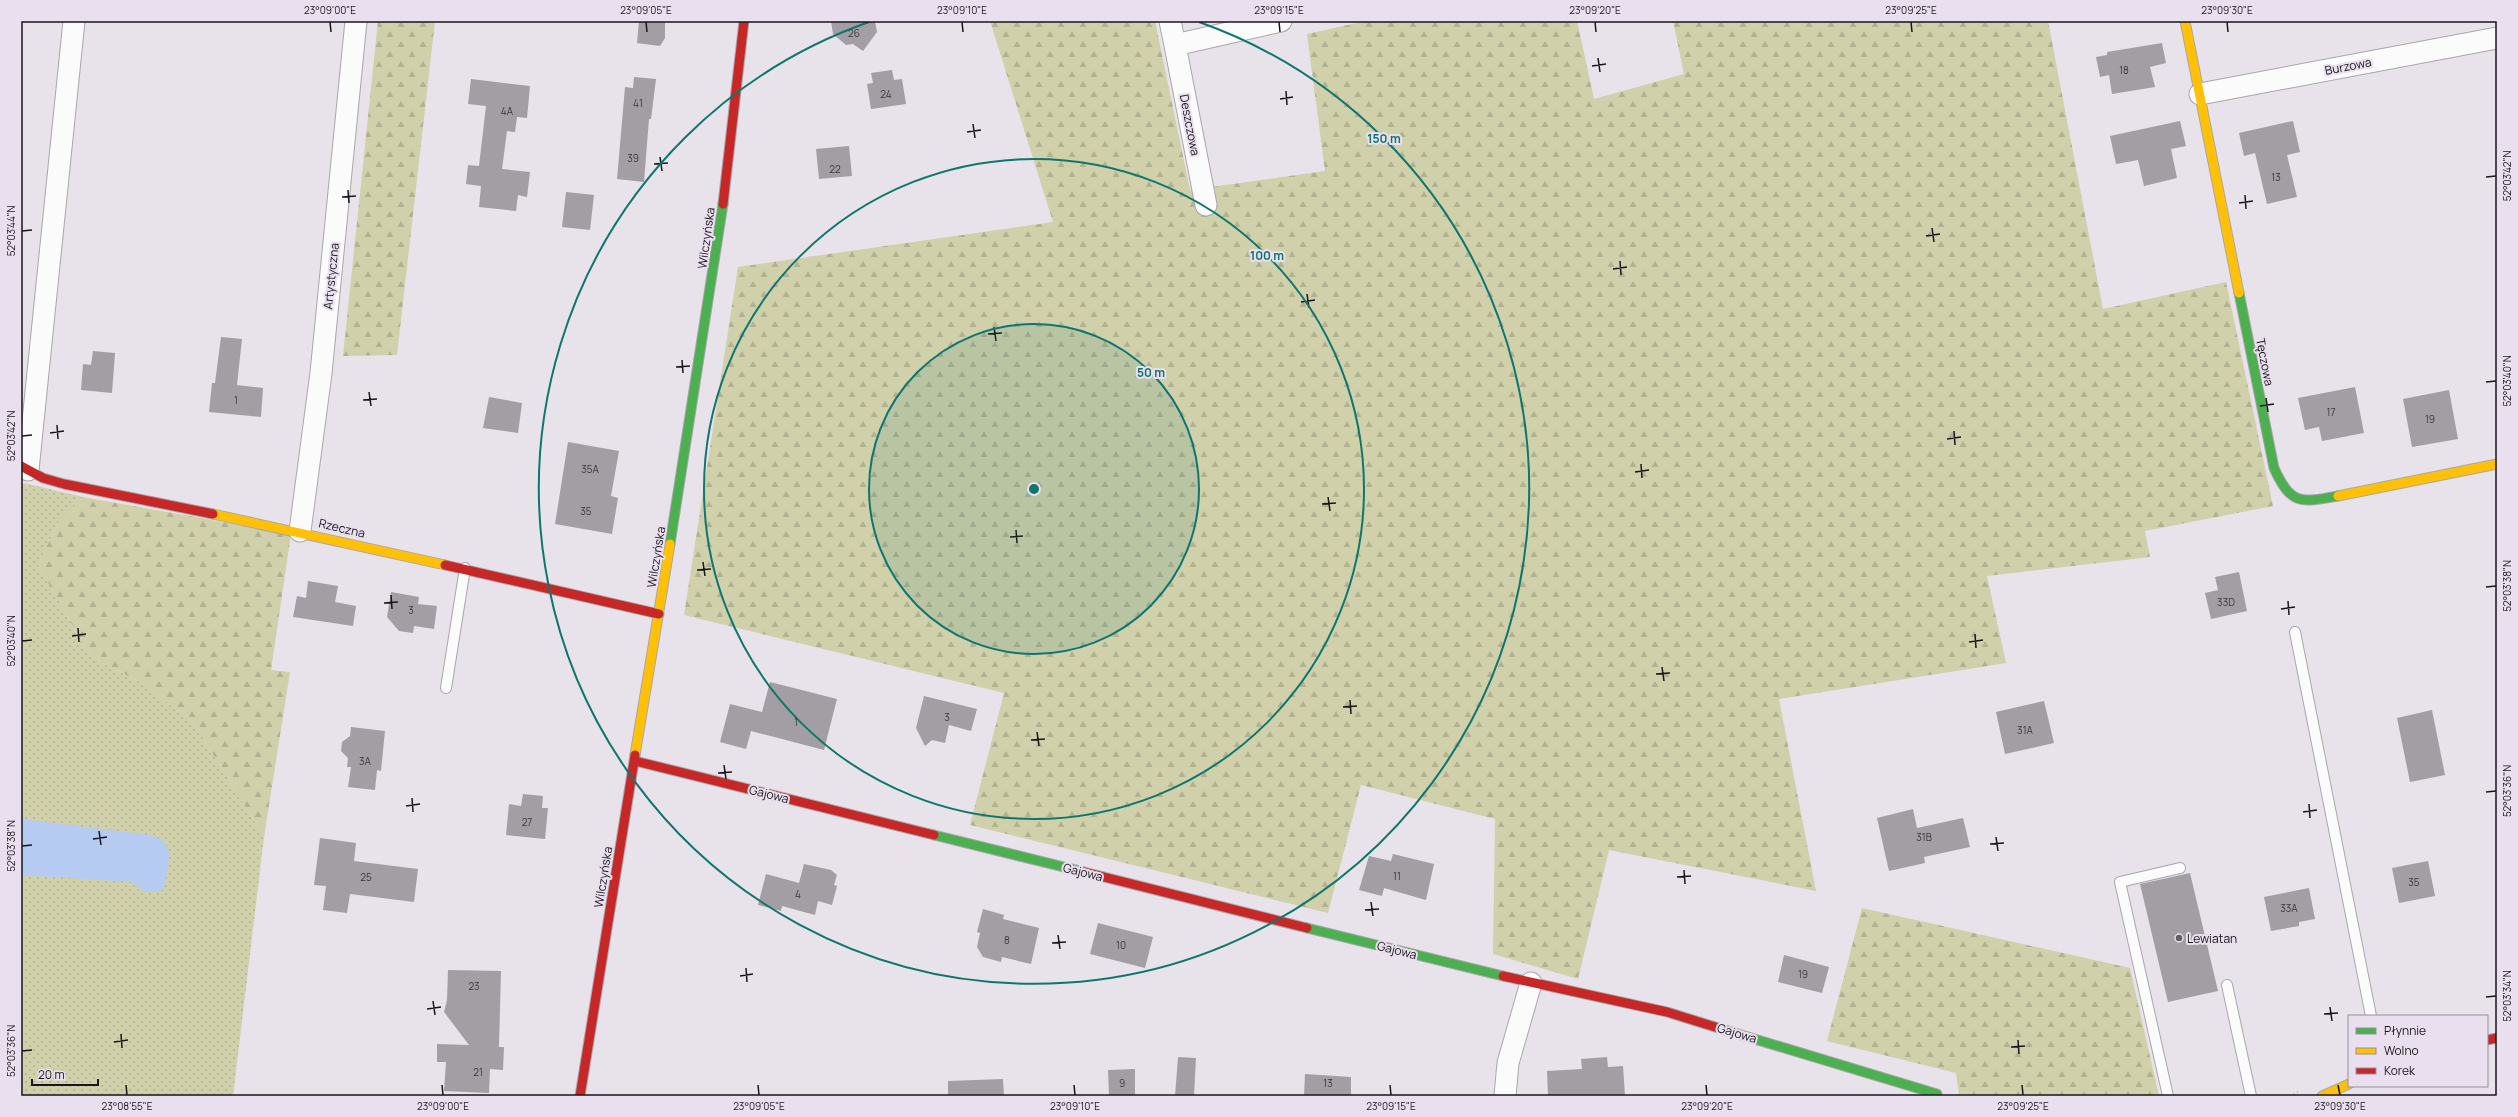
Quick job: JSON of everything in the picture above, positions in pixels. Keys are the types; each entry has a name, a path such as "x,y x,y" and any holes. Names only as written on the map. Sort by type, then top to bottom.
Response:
{"street":[{"path":"25,468 74,21"},
{"name":"Artystyczna","path":"300,531 321,373 356,21"},
{"name":"Wilczyńska","path":"580,1096 719,239 744,21"},
{"name":"Deszczowa","path":"1170,21 1206,205"},
{"path":"1175,45 1281,21"},
{"name":"Tęczowa","path":"2185,21 2274,468 2284,490 2306,502 2497,464"},
{"name":"Burzowa","path":"2200,94 2497,38"},
{"name":"Rzeczna","path":"25,468 43,478 64,484 300,531 659,614"},
{"name":"Gajowa","path":"635,761 1531,984 1667,1012 1936,1094 1937,1096"},
{"path":"1505,1096 1508,1063 1531,984"},
{"path":"2322,1096 2348,1084"}],"lane":[{"path":"446,688 465,568"},
{"path":"2295,632 2371,1015"},
{"path":"2168,1096 2120,882 2180,868"},
{"path":"2227,985 2251,1096"}],"green space":[{"path":"378,21 435,21 397,355 343,356"},
{"path":"990,21 1155,21 1190,190 1325,171 1307,34 1366,21 1577,21 1594,99 1684,74 1673,21 2048,21 2103,309 2226,282 2273,506 2145,531 2150,557 1987,576 2006,663 1779,699 1816,891 1609,850 1578,979 1493,954 1495,819 1361,785 1328,913 970,825 1004,693 684,615 738,267 1053,222"},
{"path":"24,483 83,497 59,521 38,565 91,657 138,681 193,722 264,837 233,1096 21,1096 21,485"},
{"path":"83,497 291,534 271,670 290,672 264,837 193,722 138,681 91,657 38,565 59,521"},
{"path":"1862,908 2130,968 2159,1096 1959,1096 1956,1073 1827,1041"}],"water":[{"path":"21,819 151,835 164,841 170,854 164,889 155,892 147,892 132,882 21,875"}],"building":[{"path":"639,21 665,21 665,38 660,46 637,43"},
{"path":"831,21 875,21 877,32 863,51 853,44 846,45 833,34"},
{"path":"2162,43 2166,63 2150,67 2155,87 2112,94 2109,75 2100,77 2096,57 2107,55 2107,52"},
{"path":"892,70 894,80 902,79 906,104 871,109 867,84 873,83 871,73"},
{"path":"634,77 656,79 651,119 649,119 644,182 617,179 625,87 633,88"},
{"path":"471,79 530,86 527,118 517,117 515,132 507,131 502,169 530,172 527,197 518,195 516,211 479,207 481,186 466,184 468,165 479,166 486,106 468,104"},
{"path":"2180,121 2186,146 2171,149 2177,178 2144,186 2138,160 2116,164 2110,136"},
{"path":"2293,121 2300,152 2287,155 2297,197 2267,204 2255,153 2244,156 2239,133"},
{"path":"849,146 852,176 819,179 816,149"},
{"path":"566,192 594,195 590,230 562,227"},
{"path":"221,337 242,339 237,385 263,388 261,417 209,412 212,383 215,383"},
{"path":"93,351 115,353 112,393 81,390 83,364 91,365"},
{"path":"2355,387 2364,433 2322,441 2319,427 2305,430 2298,398"},
{"path":"2449,390 2458,439 2412,447 2403,399"},
{"path":"489,397 522,403 518,433 483,428"},
{"path":"568,442 619,451 611,496 618,498 612,534 555,524"},
{"path":"2239,572 2247,611 2211,619 2205,593 2218,590 2215,577"},
{"path":"308,581 338,586 335,602 356,606 353,626 293,617 297,596 306,598"},
{"path":"391,592 419,597 418,604 437,606 434,629 414,626 413,633 399,631 387,617"},
{"path":"770,682 837,699 824,750 751,731 746,749 720,742 730,704 762,712"},
{"path":"924,696 977,709 971,731 949,725 945,743 932,740 925,746 916,728"},
{"path":"2044,701 2054,743 2005,754 1996,712"},
{"path":"2432,710 2445,775 2410,782 2397,718"},
{"path":"351,727 385,731 381,771 377,770 375,790 348,787 351,767 347,767 348,758 341,751 342,742 350,736"},
{"path":"523,794 543,796 542,808 548,808 545,839 506,835 509,804 521,806"},
{"path":"1913,809 1917,828 1963,818 1970,847 1924,857 1925,863 1889,871 1877,818"},
{"path":"320,838 356,843 354,861 418,869 414,902 350,894 347,913 323,910 326,886 314,885"},
{"path":"1393,854 1434,864 1426,900 1384,888 1382,896 1359,890 1369,856 1391,861"},
{"path":"2428,861 2435,896 2399,903 2392,868"},
{"path":"804,864 831,870 837,875 834,885 837,886 832,905 818,901 815,915 782,906 781,911 758,905 766,874 799,883"},
{"name":"Lewiatan","path":"2190,873 2218,991 2168,1002 2140,884"},
{"path":"2309,888 2315,919 2299,922 2299,926 2271,931 2264,897"},
{"path":"983,909 1004,915 1003,919 1039,928 1031,964 1002,957 1001,962 983,957 977,947 980,933 977,932"},
{"path":"1098,923 1153,937 1145,968 1090,954"},
{"path":"1784,955 1829,967 1822,993 1778,982"},
{"path":"448,970 501,971 499,1047 504,1047 503,1070 490,1069 489,1093 444,1091 446,1062 437,1062 437,1044 469,1045 444,1012 447,1000"},
{"path":"1178,1057 1196,1058 1194,1096 1175,1096"},
{"path":"1607,1057 1608,1067 1623,1066 1625,1096 1548,1096 1547,1071 1582,1069 1581,1059"},
{"path":"1135,1069 1135,1096 1109,1096 1108,1070"},
{"path":"1305,1074 1351,1077 1351,1096 1304,1096"},
{"path":"1003,1079 1004,1096 948,1096 948,1081"}],"traffic: fast":[{"path":"670,544 723,204"},
{"path":"2239,293 2274,468 2286,489 2298,498 2314,500 2338,496"},
{"path":"934,835 1084,872"},
{"path":"1307,928 1503,976"},
{"path":"1728,1031 1937,1094 1937,1096"}],"traffic: slow":[{"path":"2185,21 2239,293"},
{"path":"2338,496 2497,464"},
{"path":"213,514 445,565"},
{"path":"635,755 670,544"},
{"path":"2322,1096 2348,1084"}],"traffic: jam":[{"path":"723,204 744,21"},
{"path":"21,466 43,478 64,484 213,514"},
{"path":"445,565 659,614"},
{"path":"580,1096 635,755"},
{"path":"635,761 934,835"},
{"path":"1084,872 1307,928"},
{"path":"1503,976 1667,1012 1728,1031"},
{"path":"2488,1040 2497,1038"}],"place":[{"name":"Lewiatan","path":"2179,938"}]}
